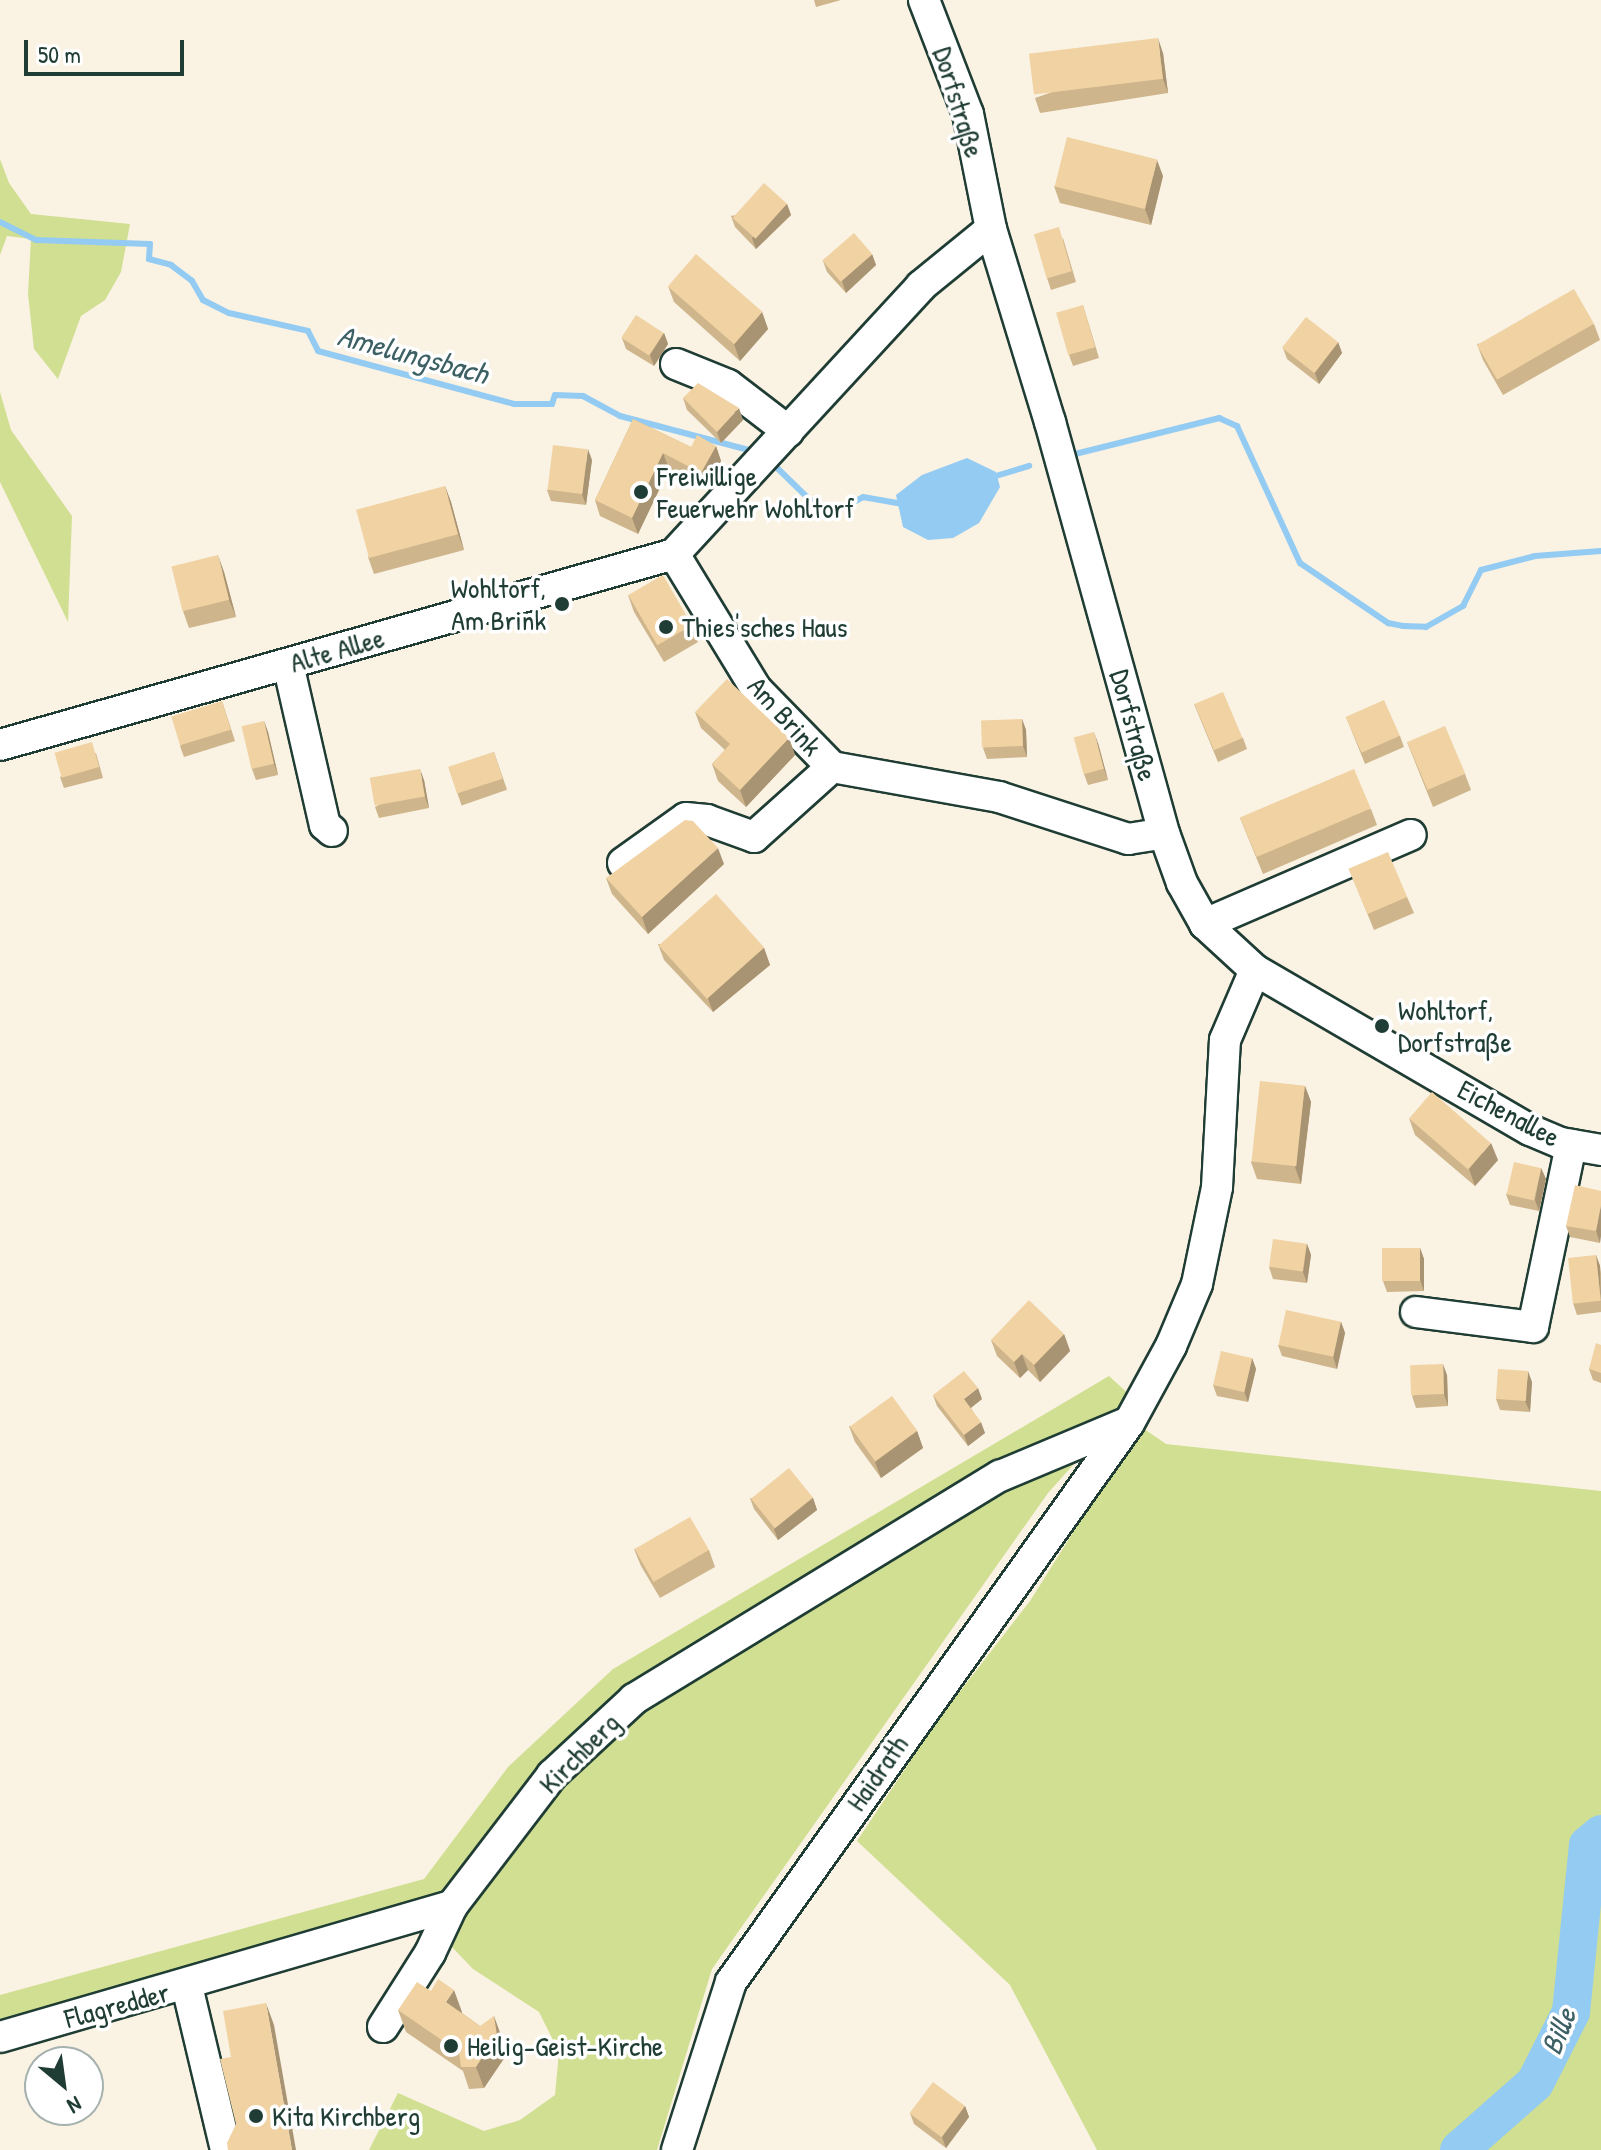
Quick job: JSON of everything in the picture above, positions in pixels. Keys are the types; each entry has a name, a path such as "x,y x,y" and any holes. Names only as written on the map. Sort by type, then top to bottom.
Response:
{"street":[{"name":"Dorfstraße","path":"924,0 968,114 991,229 1050,422 1164,833 1182,883 1205,924 1255,970"},
{"path":"674,554 921,286 991,229"},
{"path":"676,364 728,385 788,431"},
{"name":"Am Brink","path":"674,554 756,689 832,767 999,797 1128,839 1164,833"},
{"name":"Alte Allee","path":"0,745 674,554"},
{"path":"288,664 325,825 332,831"},
{"path":"623,863 686,818 707,820 754,837 832,767"},
{"path":"1205,924 1411,835"},
{"path":"1129,1423 1197,1284 1217,1187 1225,1040 1255,970"},
{"name":"Eichenallee","path":"1255,970 1530,1130 1586,1147"},
{"path":"1416,1312 1533,1327 1586,1147"},
{"name":"Kirchberg","path":"383,2027 430,1953 452,1906 552,1775 634,1699 1000,1476 1129,1423"},
{"name":"Haidrath","path":"677,2150 731,1982 1129,1423"},
{"path":"226,2150 187,1986 452,1906"},
{"name":"Flagredder","path":"0,2037 187,1986"}],"green space":[{"path":"0,159 9,183 31,214 130,224 121,272 105,300 81,316 58,379 34,349 28,294 31,239 7,236 0,255"},
{"path":"0,392 11,430 72,516 68,622 0,482"},
{"path":"1109,1376 1133,1398 1048,1493 712,1969 657,2150 369,2150 398,2093 484,2131 520,2120 555,2095 559,2052 539,2012 473,1969 429,1923 173,2003 0,2051 0,1995 424,1879 508,1767 613,1669"},
{"path":"1140,1426 1166,1444 1601,1491 1601,2150 1097,2150 1010,1985 857,1841 937,1721 1030,1601"}],"water":[{"path":"967,458 996,472 1000,487 979,523 953,538 928,540 903,527 896,495 922,475"}],"building":[{"path":"1158,38 1163,79 1034,95 1029,54"},
{"path":"1067,137 1157,159 1145,209 1055,186"},
{"path":"764,183 787,204 756,239 733,218"},
{"path":"1059,227 1072,271 1047,278 1034,234"},
{"path":"854,233 872,254 841,282 822,261"},
{"path":"696,254 762,312 734,344 668,286"},
{"path":"1574,289 1594,324 1497,380 1477,345"},
{"path":"1083,305 1095,347 1068,355 1056,313"},
{"path":"636,315 664,333 649,356 621,338"},
{"path":"1306,317 1338,342 1314,373 1282,348"},
{"path":"698,383 739,408 717,432 683,398"},
{"path":"633,419 691,447 697,435 716,446 701,473 663,453 632,518 595,500"},
{"path":"553,445 588,449 582,494 548,490"},
{"path":"445,486 458,534 369,558 356,510"},
{"path":"218,555 229,600 183,611 171,567"},
{"name":"Thies'sches Haus","path":"663,575 692,625 657,645 628,595"},
{"path":"727,679 789,738 740,790 712,764 730,744 695,712"},
{"path":"1223,692 1243,738 1214,750 1194,704"},
{"path":"1384,700 1400,736 1361,753 1346,717"},
{"path":"222,701 231,730 180,745 171,716"},
{"path":"1022,719 1023,746 982,747 981,720"},
{"path":"264,721 274,764 251,769 242,726"},
{"path":"1445,726 1465,774 1428,790 1407,742"},
{"path":"1094,732 1104,769 1084,774 1074,737"},
{"path":"92,742 99,767 62,778 55,753"},
{"path":"494,752 503,779 457,793 448,767"},
{"path":"420,769 425,797 375,805 370,778"},
{"path":"1354,769 1371,809 1257,857 1240,817"},
{"path":"685,820 693,821 718,848 642,917 606,878"},
{"path":"1388,852 1407,897 1368,914 1348,869"},
{"path":"716,894 764,948 707,999 659,946"},
{"path":"1260,1081 1305,1086 1296,1166 1252,1162"},
{"path":"1432,1092 1491,1143 1468,1170 1409,1118"},
{"path":"1514,1162 1541,1168 1534,1200 1507,1194"},
{"path":"1575,1185 1601,1191 1596,1231 1566,1226"},
{"path":"1273,1239 1307,1244 1303,1271 1269,1267"},
{"path":"1382,1248 1420,1248 1420,1281 1382,1281"},
{"path":"1596,1255 1601,1301 1573,1304 1568,1258"},
{"path":"1029,1300 1064,1334 1034,1365 1022,1354 1014,1362 991,1340"},
{"path":"1286,1310 1341,1322 1333,1357 1279,1345"},
{"path":"1596,1343 1601,1345 1601,1373 1589,1369"},
{"path":"1221,1351 1252,1358 1244,1392 1213,1385"},
{"path":"1443,1364 1444,1394 1411,1395 1410,1365"},
{"path":"1498,1369 1528,1371 1526,1401 1496,1399"},
{"path":"964,1371 978,1388 964,1399 981,1422 964,1435 933,1395"},
{"path":"892,1396 917,1431 875,1461 850,1427"},
{"path":"789,1468 813,1498 775,1528 751,1499"},
{"path":"690,1517 709,1550 654,1582 635,1549"},
{"path":"438,1979 454,1990 446,2002 480,2026 494,2016 497,2035 476,2067 461,2067 459,2052 398,2010 417,1982 431,1991"},
{"name":"Kita Kirchberg","path":"266,2003 292,2150 228,2150 227,2143 236,2124 220,2059 231,2057 223,2011"},
{"path":"933,2082 965,2106 941,2137 910,2113"}],"waterway":[{"name":"Amelungsbach","path":"0,222 36,240 150,244 149,259 171,265 192,281 203,300 229,313 308,331 318,351 514,404 552,404 555,395 583,396 620,416 756,452"},
{"name":"Amelungsbach","path":"1071,455 1219,418 1237,426 1300,563 1388,623 1403,626 1426,627 1463,606 1481,570 1535,556 1601,551"},
{"name":"Amelungsbach","path":"771,462 810,500 836,511 863,497 901,504"},
{"name":"Amelungsbach","path":"989,478 1029,466"},
{"name":"Bille","path":"1459,2150 1535,2083 1571,2012 1588,1845 1601,1834"}],"place":[{"name":"Freiwillige Feuerwehr Wohltorf","path":"641,492"},
{"name":"Wohltorf, Am Brink","path":"562,604"},
{"name":"Thies'sches Haus","path":"666,627"},
{"name":"Wohltorf, Dorfstraße","path":"1382,1026"},
{"name":"Heilig-Geist-Kirche","path":"451,2046"},
{"name":"Kita Kirchberg","path":"256,2116"}]}
